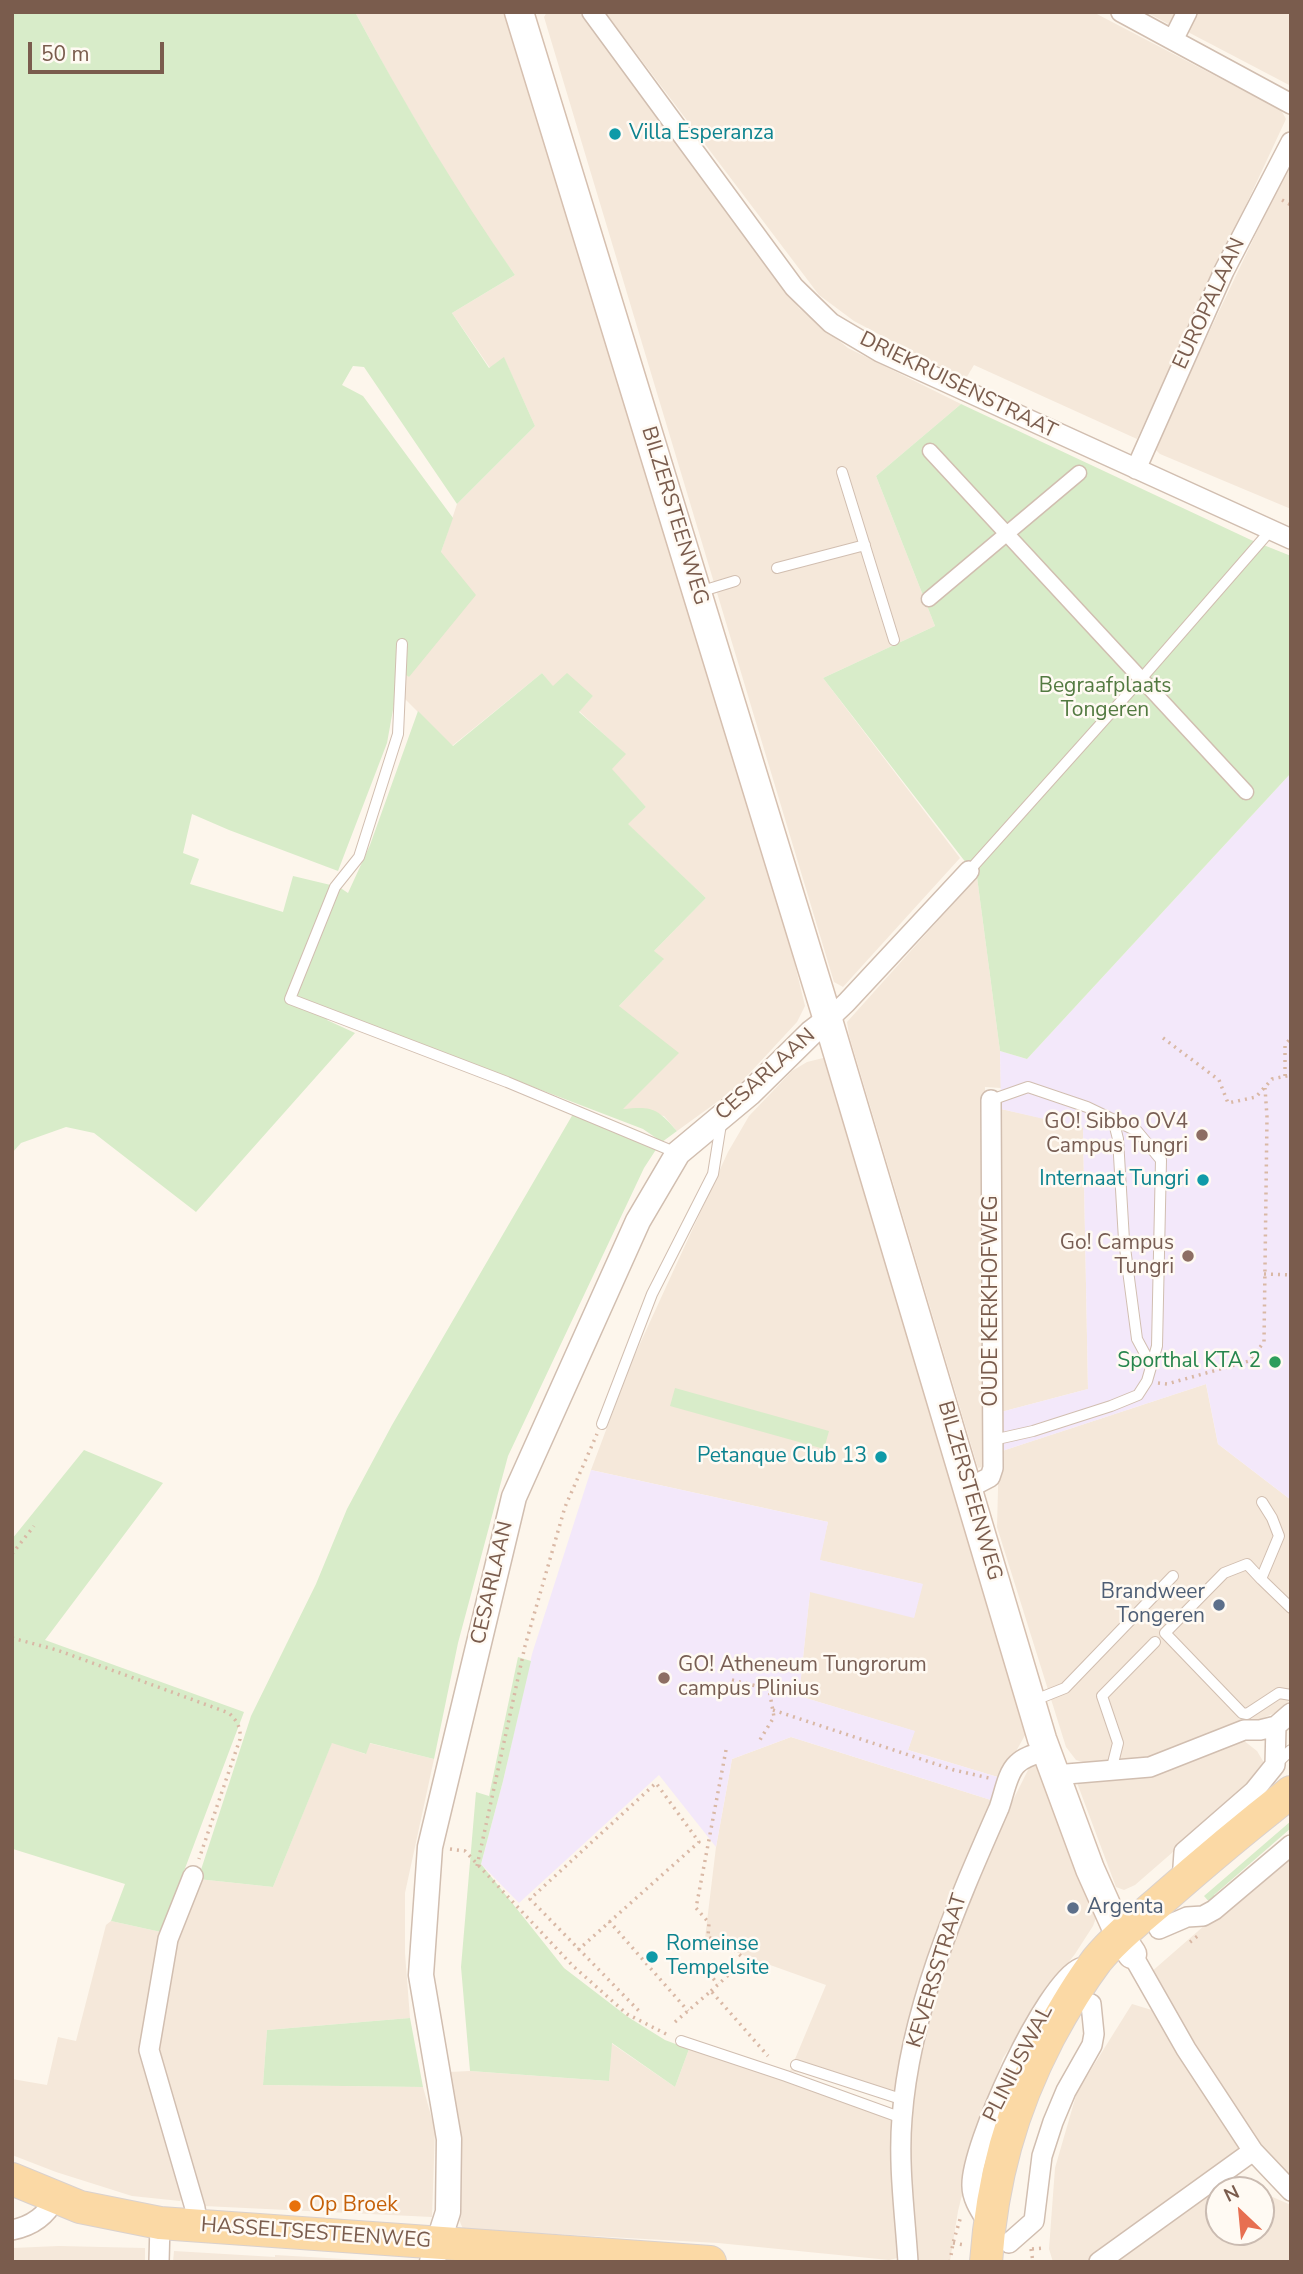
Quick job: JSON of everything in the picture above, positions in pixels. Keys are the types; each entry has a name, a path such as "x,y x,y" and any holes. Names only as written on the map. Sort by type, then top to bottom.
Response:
{"main road":[{"name":"BILZERSTEENWEG","path":"519,12 828,1020 969,1488 1030,1702 1090,1868 1126,1945"},
{"path":"1126,1945 1182,1882 1291,1792"},
{"path":"1126,1945 1159,1929 1291,1816"},
{"name":"PLINIUSWAL","path":"1005,2248 993,2197 1007,2138 1028,2078 1062,2012 1097,1961 1126,1945"},
{"name":"PLINIUSWAL","path":"1005,2248 1013,2189 1024,2139 1044,2086 1091,2004 1110,1977 1126,1945"},
{"name":"HASSELTSESTEENWEG","path":"12,2179 55,2198 111,2214 160,2223 435,2252 710,2262"}],"street":[{"name":"DRIEKRUISENSTRAAT","path":"592,12 794,287 831,323 880,352 1291,539"},
{"path":"1121,12 1291,104"},
{"path":"1173,40 1187,12"},
{"name":"EUROPALAAN","path":"1136,470 1224,271 1291,142"},
{"path":"930,452 1245,792"},
{"path":"929,599 1079,473"},
{"path":"828,1020 969,870"},
{"name":"CESARLAAN","path":"435,2252 448,2212 449,2139 421,1975 430,1847 514,1497 638,1221 678,1153 750,1093 811,1033 828,1020"},
{"name":"OUDE KERKHOFWEG","path":"969,1488 990,1477 993,1468 991,1100"},
{"path":"1182,1882 1184,1852 1254,1791 1275,1765 1283,1720"},
{"name":"KEVERSSTRAAT","path":"908,2262 903,2109 913,2046 929,1984 965,1884 1015,1765 1026,1758 1111,1771 1150,1767 1244,1730 1261,1730 1283,1720"},
{"path":"1159,1929 1186,1917 1203,1916 1214,1910 1291,1845"},
{"path":"193,1876 168,1939 149,2050 198,2226"},
{"path":"1126,1945 1186,2049 1254,2151 1291,2192"},
{"name":"PLINIUSWAL","path":"971,2188 973,2172 987,2128 1005,2082 1028,2037 1057,1990 1072,1972 1097,1961"},
{"path":"1099,2262 1254,2151"},
{"path":"971,2188 975,2201 1005,2248"},
{"path":"12,2230 49,2212 55,2198"},
{"path":"159,2262 160,2223"}],"lane":[{"path":"842,471 894,640"},
{"path":"969,870 1270,531"},
{"path":"777,568 865,545"},
{"path":"697,593 735,581"},
{"path":"402,643 398,734 359,858 335,887 290,999 507,1082 678,1153"},
{"path":"991,1100 1028,1087 1087,1107 1137,1131 1161,1160 1157,1346 1147,1381 1138,1395 1111,1406 1033,1431 993,1440"},
{"path":"602,1424 652,1294 713,1174 722,1115"},
{"path":"1113,1119 1118,1139 1124,1240 1137,1339 1152,1365"},
{"path":"1261,1579 1279,1536 1262,1502"},
{"path":"1291,1608 1247,1564 1224,1573 1165,1633 1242,1713 1247,1714 1279,1693 1291,1695"},
{"path":"1030,1702 1065,1688 1173,1576"},
{"path":"1111,1771 1118,1743 1102,1696 1155,1642"},
{"path":"1275,1765 1291,1750"},
{"path":"681,2041 786,2076 903,2109"},
{"path":"796,2065 903,2109"}],"path":[{"path":"1163,1038 1219,1080 1228,1103 1256,1097 1272,1079 1291,1075"},
{"path":"1285,1076 1285,1045 1291,1038"},
{"path":"1147,1381 1167,1384 1249,1361 1265,1342 1265,1088"},
{"path":"1264,1274 1291,1275"},
{"path":"477,1866 525,1646 565,1507 602,1424"},
{"path":"12,1554 34,1526"},
{"path":"12,1638 57,1650 229,1713 234,1718 239,1725 240,1738 193,1876"},
{"path":"732,1680 769,1689 774,1717 758,1743"},
{"path":"773,1710 954,1770 1008,1783"},
{"path":"726,1750 696,1908 709,1923 708,1937 731,1947 741,1956 759,1963 765,1969"},
{"path":"578,1950 699,1842 656,1783 530,1899 578,1950 640,2012"},
{"path":"442,1849 466,1851 477,1866 573,1966 627,2014 681,2041"},
{"path":"609,1921 688,2011"},
{"path":"704,1968 718,1984"},
{"path":"675,2022 736,1968"},
{"path":"711,1991 786,2076"},
{"path":"950,2262 953,2243 971,2188"},
{"path":"1005,2248 1044,2248"}],"shaded area":[{"path":"355,12 504,12 787,932 805,1006 797,1022 735,1089 677,1131 664,1116 622,1110 619,1006 663,960 653,952 706,898 627,824 646,807 611,769 625,754 579,711 593,696 553,687 542,673 452,746 397,691 401,670 409,677 441,552 457,504 535,426 504,358 490,368 452,313 515,275 472,215 398,91"},
{"path":"547,12 579,12 799,308 848,348 961,404 876,476 935,626 823,678 960,858 843,987 834,982 544,17"},
{"path":"605,12 1093,12 1280,108 1286,119 1137,439 974,365 965,380 854,321 819,295"},
{"path":"1146,12 1183,12 1172,26"},
{"path":"1192,12 1291,12 1291,86 1186,31"},
{"path":"1291,160 1291,509 1160,454 1154,448"},
{"name":"Go! Campus Tungri","path":"1291,773 1291,1500 1218,1444 1206,1384 999,1452 1001,1412 1088,1389 1083,1128 1001,1109 1000,1051 1027,1059"},
{"path":"977,877 1000,1051 1001,1088 985,1087 987,1465 978,1468 847,1022"},
{"path":"827,1057 1028,1730 1001,1778 908,1750 914,1731 799,1696 810,1591 914,1617 922,1584 819,1560 828,1522 591,1470 632,1361 728,1152 749,1116 792,1071 807,1062"},
{"path":"1001,1109 1083,1127 1088,1389 1001,1412"},
{"path":"1206,1384 1218,1444 1291,1500 1291,1699 1277,1712 1254,1722 1143,1761 1086,1763 1076,1760 1066,1747 997,1527 999,1452"},
{"name":"GO! Atheneum Tungrorum campus Plinius","path":"591,1470 828,1522 820,1560 923,1584 914,1618 810,1592 799,1696 915,1731 908,1750 1001,1778 991,1800 791,1737 732,1759 716,1847 659,1775 519,1903 481,1864 532,1654"},
{"path":"791,1737 991,1800 951,1899 896,2091 790,2071 826,1985 745,1956 705,1938 716,1847 732,1759"},
{"path":"1243,1740 1257,1751 1265,1772 1135,1885 1124,1890 1116,1887 1076,1780"},
{"path":"332,1742 365,1754 369,1743 434,1759 405,1893 405,1953 410,2018 267,2030 263,2085 423,2087 435,2130 432,2217 204,2206 157,2055 169,1956 198,1879 273,1887"},
{"path":"1031,1764 1041,1771 1097,1915 1075,1954 1048,1989 1003,2058 980,2124 958,2211 950,2261 915,2262 907,2130 913,2074 935,1986 977,1872"},
{"path":"1291,1850 1291,2186 1256,2150 1150,1973"},
{"path":"111,1921 161,1932 143,2050 184,2195 180,2201 132,2196 12,2155 12,2079 47,2085 58,2037 76,2041 106,1925"},
{"path":"1132,2004 1155,2011 1242,2150 1089,2262 1053,2262 1049,2249 1055,2168 1077,2092"},
{"path":"611,2043 675,2087 689,2049 895,2115 898,2258 889,2260 718,2243 463,2229 458,2217 449,2072 470,2071 609,2081"},
{"path":"1205,2195 1205,2246 1275,2246 1275,2198 1291,2205 1291,2262 1111,2262"},
{"path":"12,2248 145,2248 145,2262 12,2262"},
{"path":"174,2251 275,2255 396,2262 173,2262"}],"green space":[{"path":"12,12 355,12 431,146 515,275 452,313 489,368 504,357 535,426 457,504 364,367 353,366 342,385 363,396 453,518 441,552 476,595 409,677 400,671 387,743 338,871 192,814 183,853 199,859 190,884 283,912 293,876 339,887 348,893 370,845 418,711 453,746 542,673 553,686 567,673 593,696 579,712 626,754 612,769 646,807 628,824 706,898 654,951 664,959 619,1006 679,1053 623,1109 648,1109 664,1117 677,1131 662,1142 643,1129 335,1011 327,1020 355,1033 196,1212 94,1133 66,1127 21,1143 12,1153"},
{"name":"Begraafplaats Tongeren","path":"961,404 1251,540 1291,556 1291,773 1027,1059 1000,1051 977,877 823,678 935,626 876,476"},
{"path":"573,1114 657,1148 644,1168 508,1456 458,1643 434,1759 370,1743 366,1754 332,1743 273,1887 198,1879 251,1716 316,1584 347,1509 392,1425"},
{"path":"675,1388 829,1431 824,1449 670,1406"},
{"path":"84,1450 163,1483 45,1640 244,1712 161,1932 111,1921 125,1884 13,1849 12,1851 12,1539"},
{"path":"518,1657 531,1661 481,1864 564,1968 628,2017 665,2040 689,2049 675,2087 612,2043 609,2081 470,2071 461,1967 476,1792 489,1796"},
{"path":"1291,1821 1291,1828 1214,1895 1216,1899 1211,1904 1204,1896"},
{"path":"410,2018 423,2087 263,2085 267,2030"}],"place":[{"name":"Villa Esperanza","path":"615,134"},
{"name":"GO! Sibbo OV4 Campus Tungri","path":"1202,1135"},
{"name":"Internaat Tungri","path":"1203,1180"},
{"name":"Go! Campus Tungri","path":"1188,1256"},
{"name":"Sporthal KTA 2","path":"1275,1362"},
{"name":"Petanque Club 13","path":"881,1457"},
{"name":"Brandweer Tongeren","path":"1219,1605"},
{"name":"GO! Atheneum Tungrorum campus Plinius","path":"664,1678"},
{"name":"Argenta","path":"1073,1908"},
{"name":"Romeinse Tempelsite","path":"652,1957"},
{"name":"Op Broek","path":"295,2206"}]}
